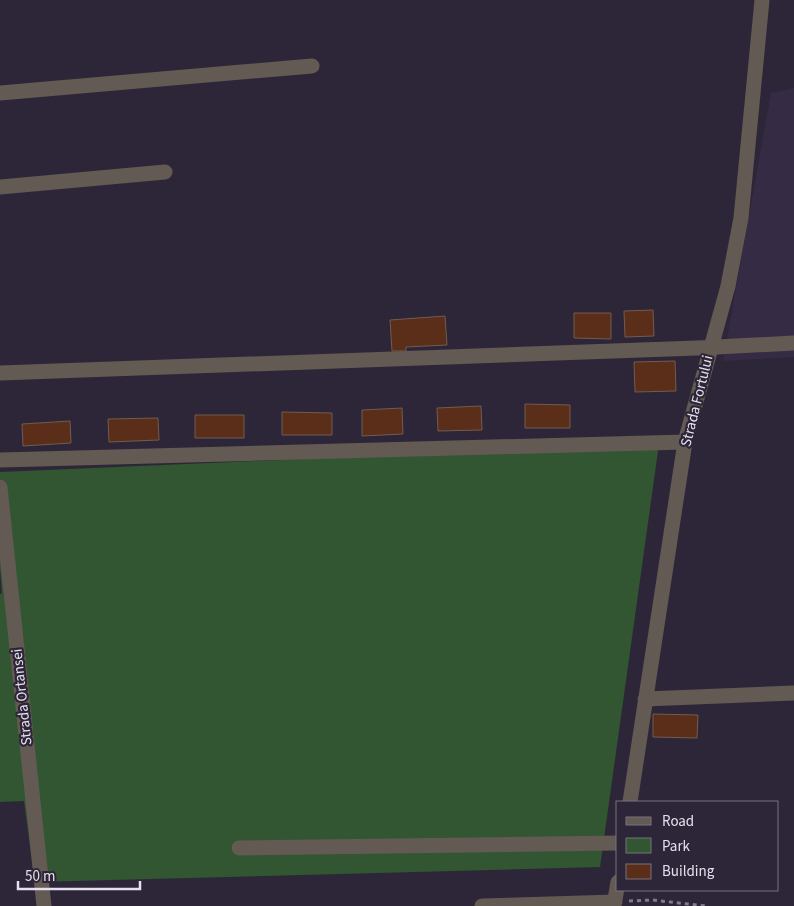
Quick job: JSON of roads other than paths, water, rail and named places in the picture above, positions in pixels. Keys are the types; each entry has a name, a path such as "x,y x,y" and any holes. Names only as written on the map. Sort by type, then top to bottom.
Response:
{"street":[{"name":"Strada Fortului","path":"630,801 685,442 728,286 742,218 762,0"},
{"path":"0,93 312,66"},
{"path":"0,187 164,172"},
{"path":"0,373 794,343"},
{"path":"0,460 685,442"},
{"name":"Strada Ortansei","path":"0,487 44,906"},
{"path":"645,699 794,693"},
{"path":"238,848 616,842"},
{"path":"482,906 615,904 617,891"}]}
